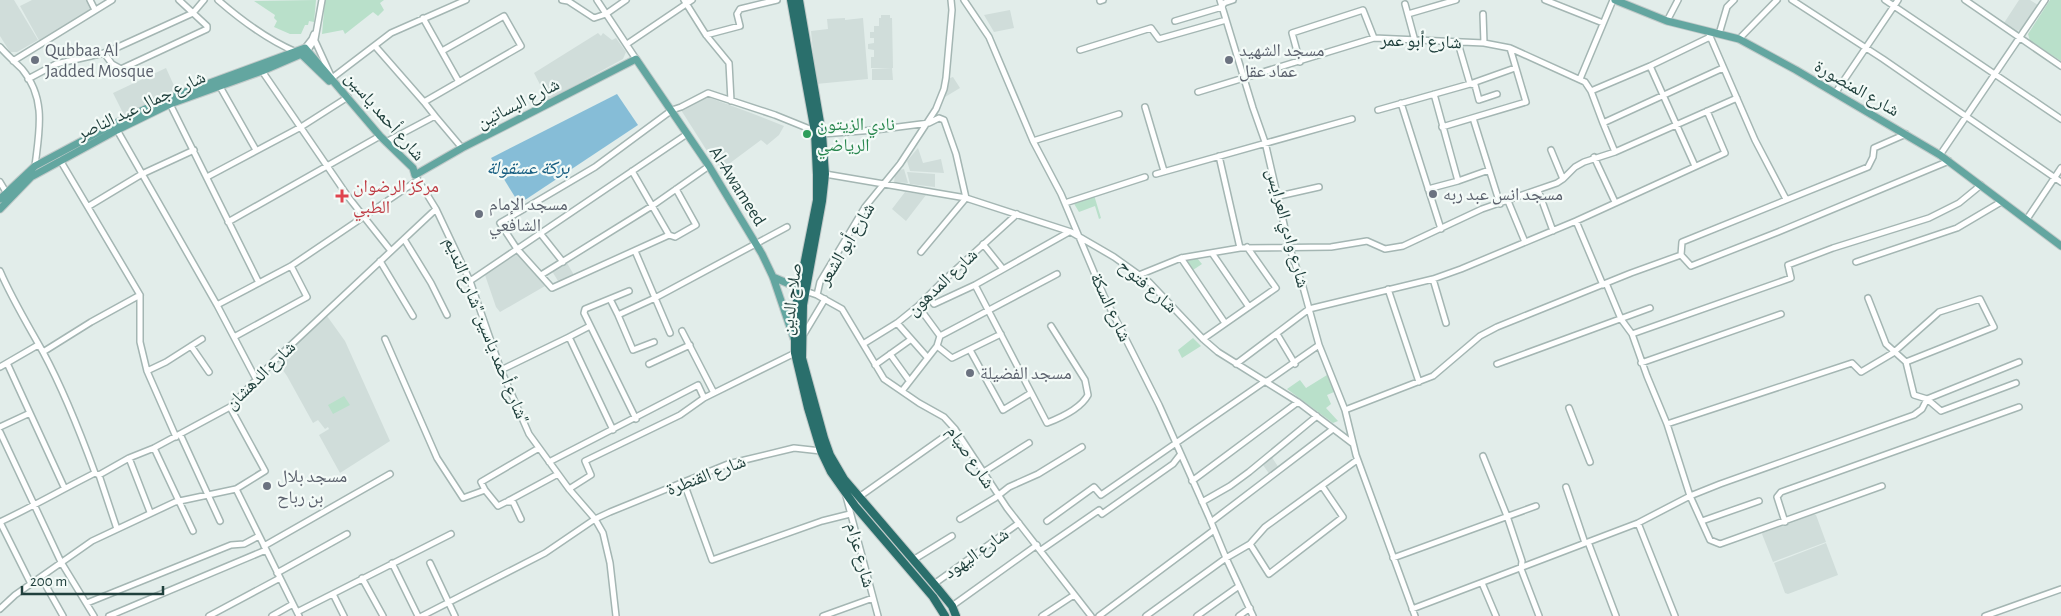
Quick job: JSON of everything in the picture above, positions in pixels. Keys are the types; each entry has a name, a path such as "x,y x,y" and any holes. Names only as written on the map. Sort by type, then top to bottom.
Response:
{"highway":[{"name":"صلاح الدين","path":"791,0 819,133 817,200 802,290 795,354 808,408 821,451 830,472 933,597 945,616"},
{"name":"صلاح الدين","path":"799,0 825,174 822,200 802,290"},
{"name":"صلاح الدين","path":"798,339 830,455 844,479 952,606 956,616"}],"main road":[{"name":"شارع المنصورة","path":"1614,0 1667,21 1709,34 1719,34 1739,39 1836,92 1949,161 2061,246"},
{"name":"شارع جمال عبد الناصر","path":"0,209 31,176 117,130 170,104 262,71 302,51"},
{"name":"شارع جمال عبد الناصر","path":"0,198 35,166 166,98 302,51"},
{"name":"شارع أحمد ياسين","path":"302,51 332,78 346,98"},
{"name":"شارع أحمد ياسين","path":"302,51 416,178"},
{"name":"Al-Awameed","path":"636,59 709,166 755,243 773,277 798,339"},
{"name":"شارع البساتين","path":"416,178 462,148 636,59"},
{"name":"شارع أحمد ياسين","path":"379,136 413,168 416,178"},
{"path":"773,277 802,290"}],"street":[{"path":"90,0 95,10"},
{"path":"12,62 112,0"},
{"path":"104,53 112,64 121,69 206,30 207,26 178,0"},
{"path":"28,79 56,64 104,53 193,13 204,0"},
{"path":"218,0 242,20 277,42 302,51"},
{"path":"322,0 322,10 315,41 332,78 391,33 466,0"},
{"path":"449,0 451,6"},
{"path":"562,0 568,1 594,18 606,14 626,0"},
{"path":"597,0 636,59"},
{"path":"706,35 740,26 737,14 740,9 777,0"},
{"name":"شارع أبو الشعر","path":"802,290 817,295 820,282 864,207 884,185 920,131 929,123 944,89 951,28 952,0"},
{"path":"965,1 972,0"},
{"name":"شارع وادي العرايس","path":"1220,0 1266,142 1289,246 1319,345 1352,434 1352,443 1357,457"},
{"path":"1175,21 1222,7 1233,0"},
{"path":"1408,14 1456,0"},
{"path":"1545,0 1603,23"},
{"path":"1580,79 1614,0"},
{"path":"1667,21 1678,0"},
{"path":"1719,34 1727,7 1734,0"},
{"path":"1739,39 1777,0"},
{"path":"1792,0 2061,182"},
{"path":"1885,0 2061,119"},
{"path":"1836,92 1898,0"},
{"path":"1965,0 2019,39 2061,66"},
{"path":"1940,155 2045,0"},
{"path":"627,44 688,1 706,35 729,63 731,100"},
{"name":"شارع السكة","path":"965,1 989,37 1033,141 1065,204 1104,296 1141,369 1253,616"},
{"path":"1405,4 1415,41"},
{"path":"302,51 312,39 322,10"},
{"path":"1300,62 1292,33 1363,10 1374,38"},
{"path":"1483,14 1484,43"},
{"path":"424,102 521,46 504,16 442,51"},
{"path":"423,18 458,82"},
{"path":"1080,50 1151,28 1160,39 1226,20"},
{"path":"1615,152 1591,91 1650,66 1709,34 1755,140 1786,199"},
{"name":"شارع أبو عمر","path":"1198,92 1374,38 1484,43 1510,48 1580,79 1585,82 1591,91"},
{"path":"302,51 315,41"},
{"path":"1458,43 1470,84 1474,85 1479,100 1497,94"},
{"path":"375,46 462,148"},
{"path":"0,47 12,62 22,70 37,100 41,128 35,166"},
{"path":"1442,127 1526,102 1510,48"},
{"path":"1650,66 1695,166"},
{"path":"1378,110 1470,84 1515,68"},
{"path":"1603,123 1723,68"},
{"path":"262,71 328,166 391,251"},
{"path":"219,86 256,150"},
{"path":"669,235 552,288 517,249 500,223 595,167 672,110 708,93 775,115 819,133 875,130 929,123 939,118 946,122 966,198 921,252"},
{"path":"1434,94 1458,181"},
{"path":"207,177 301,127 346,98"},
{"path":"1139,275 1180,258 1247,247 1331,247 1367,241 1384,249 1402,246 1482,208 1500,204 1557,183 1575,167 1594,157 1615,152 1737,98"},
{"path":"1401,103 1441,229"},
{"path":"170,104 259,283"},
{"path":"1145,107 1164,171"},
{"path":"1236,364 1309,309 1433,279 1553,231 1725,153 1707,111"},
{"path":"1033,141 1119,114"},
{"path":"386,142 435,116"},
{"path":"1473,118 1500,204"},
{"path":"1156,174 1352,119"},
{"path":"117,130 234,336 256,379"},
{"path":"470,282 687,134"},
{"path":"1906,134 1874,148 1873,157 1868,167 1682,242 1681,255 1691,266 1949,161"},
{"path":"228,222 379,136"},
{"path":"89,206 142,174 194,150"},
{"path":"1552,150 1563,178"},
{"path":"1219,156 1240,248"},
{"path":"1594,157 1615,202"},
{"path":"60,160 140,295 140,342 147,370 220,521"},
{"path":"541,276 652,206 709,166"},
{"path":"2027,219 2061,168"},
{"path":"1428,189 1489,170"},
{"path":"632,171 669,235 675,237 696,224 676,189"},
{"name":"شارع فتوح","path":"825,174 966,198 1062,227 1114,257 1139,275 1157,289 1203,339 1236,364 1298,402 1352,443"},
{"path":"1065,204 1146,177"},
{"path":"217,306 291,266 416,178"},
{"name":"شارع أحمد ياسين \"شارع النديم\"","path":"416,178 436,209 470,282 501,370 529,434 569,489 595,519 607,547 614,588 616,616"},
{"path":"0,182 6,192"},
{"path":"1632,334 1791,278 1788,265 1833,248 1929,218 1959,203 1981,185"},
{"path":"1279,196 1319,187"},
{"path":"1538,190 1553,231"},
{"path":"1508,201 1526,242"},
{"path":"1856,262 1957,228 2001,202"},
{"name":"شارع الدهشان","path":"0,522 34,506 64,488 154,448 230,407 256,379 436,209"},
{"name":"شارع المدهون","path":"863,344 897,323 918,306 1017,214"},
{"path":"1576,221 1621,319 1632,334 1641,363 1667,424 1690,496 1710,540 1720,544 1882,486"},
{"path":"618,315 654,298 787,227"},
{"path":"928,296 934,304 975,285 1069,232"},
{"path":"540,233 562,262"},
{"path":"404,239 431,282 446,316"},
{"path":"984,244 1003,269"},
{"path":"1203,339 1276,288 1247,247"},
{"path":"635,251 670,332"},
{"path":"1212,253 1249,307"},
{"path":"1344,410 1419,382 1440,372 1488,331 1681,255"},
{"path":"1180,258 1225,323"},
{"path":"380,261 414,316"},
{"path":"234,336 307,297 291,266"},
{"path":"0,271 10,295 43,352 81,436 116,528"},
{"path":"902,391 937,346 940,336 1057,274"},
{"path":"1433,279 1446,323"},
{"path":"975,285 1047,422 1058,419 1081,404 1088,396 1085,380 1050,326"},
{"path":"1388,289 1419,382"},
{"path":"629,291 586,309 584,313 636,419"},
{"path":"43,352 91,322 140,295"},
{"name":"شارع صيام","path":"817,295 842,309 884,379 944,417 955,429 997,496 1091,616"},
{"path":"1868,298 1886,344 1893,353 1906,362 1914,395 1927,399 1941,411 2016,383"},
{"path":"1667,424 1852,362 1861,372 1893,353 1939,312 1980,298 1994,327 1906,362"},
{"path":"610,299 633,350 654,342"},
{"path":"798,339 825,299"},
{"path":"918,306 940,336"},
{"path":"1497,364 1650,308"},
{"path":"1641,363 1781,314"},
{"path":"897,323 927,357"},
{"path":"501,370 590,326"},
{"path":"682,331 714,393"},
{"path":"937,346 952,358 1002,334"},
{"path":"1277,334 1295,364"},
{"path":"569,337 613,430"},
{"path":"147,370 166,362 202,339"},
{"path":"385,339 437,458 462,498 485,490"},
{"path":"874,365 910,340"},
{"path":"0,367 38,345"},
{"path":"649,364 690,345"},
{"path":"1048,521 1094,486 1101,495 1264,382 1295,364 1319,345"},
{"path":"192,346 209,372"},
{"path":"970,350 1003,410 1031,393"},
{"path":"569,489 591,475 585,461 680,415 704,398 795,354"},
{"path":"890,354 908,378"},
{"path":"7,362 64,488"},
{"path":"1146,616 1226,558 1250,544 1265,527 1322,486 1357,457 1413,614 1482,583 1638,523 1690,496 1804,453 1914,415 1922,409 1927,399 2018,362"},
{"path":"549,462 698,386 704,398"},
{"path":"1192,481 1298,402"},
{"path":"0,609 92,540 150,512 179,501 236,489 265,471 230,407"},
{"path":"1785,522 1777,497 1780,492 2018,407"},
{"path":"1569,408 1590,462"},
{"path":"0,427 30,413"},
{"path":"1202,502 1230,486 1249,472 1317,416"},
{"path":"859,497 955,429"},
{"path":"1211,522 1333,429"},
{"path":"0,432 61,562 94,616"},
{"path":"982,473 1029,443"},
{"path":"960,519 1009,488 1038,474 1082,447"},
{"path":"154,448 193,531"},
{"path":"538,448 481,482 485,490 498,506 558,474"},
{"name":"شارع القنطرة","path":"420,616 545,553 595,519 610,512 728,464 794,448 821,451"},
{"path":"1041,550 1099,510 1102,514 1173,464 1180,455"},
{"path":"1483,456 1507,516 1522,561 1521,569 1539,616"},
{"path":"129,458 150,512"},
{"path":"109,616 265,548 390,474"},
{"path":"684,483 712,560 822,521 850,514"},
{"path":"1250,544 1269,574 1343,517 1322,486"},
{"path":"1566,487 1616,615 1609,616"},
{"path":"236,489 298,614 362,578 451,534"},
{"name":"شارع عزام","path":"846,493 878,616"},
{"path":"1702,521 1759,501"},
{"path":"506,502 513,502 521,519"},
{"path":"1393,558 1536,506"},
{"path":"0,522 31,584"},
{"name":"شارع اليهود","path":"934,584 1019,523"},
{"path":"1638,523 1675,616"},
{"path":"1099,616 1214,530"},
{"path":"277,572 347,534"},
{"path":"86,603 230,545 244,544 259,536"},
{"path":"913,560 952,536"},
{"path":"952,606 1037,545"},
{"path":"430,563 455,616"},
{"path":"392,564 420,616"},
{"path":"41,577 63,616"},
{"path":"208,616 280,578"},
{"path":"362,578 382,616"},
{"path":"1482,583 1496,616"},
{"path":"1197,616 1239,586"},
{"path":"1985,616 2061,588"},
{"path":"333,594 344,616"},
{"path":"1042,616 1074,595"},
{"path":"823,616 873,598"},
{"path":"272,616 294,604"},
{"path":"1239,616 1250,608"}],"shaded area":[{"path":"0,0 14,0 38,40 17,52 10,52 0,36"},
{"path":"32,0 89,0 95,8 40,42 20,6"},
{"path":"2019,0 2030,0 2038,5 2021,30 2016,31 2004,23"},
{"path":"1010,10 1014,28 994,32 984,15"},
{"path":"881,15 890,15 890,18 892,18 893,68 871,68 871,57 874,57 874,50 868,49 868,44 874,43 874,38 870,38 870,32 874,32 874,26 879,26"},
{"path":"845,18 845,20 863,18 868,79 816,84 811,31 828,29 827,19"},
{"path":"598,33 601,36 603,33 612,40 616,38 626,52 623,59 548,100 534,73"},
{"path":"166,68 176,90 124,115 113,93"},
{"path":"892,68 893,80 872,80 872,69"},
{"path":"953,77 960,88 945,97 950,78"},
{"path":"705,96 784,126 779,135 767,145 761,140 722,169 709,154 681,110"},
{"path":"918,148 923,163 941,159 944,173 910,171 907,161"},
{"path":"904,169 908,183 894,182 895,175 899,170"},
{"path":"907,172 935,174 935,187 910,184"},
{"path":"905,192 926,195 906,221 892,209"},
{"path":"517,253 545,286 500,312 496,307 485,275"},
{"path":"567,263 574,275 558,281 552,271"},
{"path":"327,316 345,341 390,441 340,473 319,435 329,429 328,427 325,429 318,420 313,423 277,362"},
{"path":"1271,456 1279,468 1270,475 1261,462"},
{"path":"1813,514 1816,515 1826,542 1773,562 1762,534 1763,531"},
{"path":"1826,543 1838,575 1788,594 1785,593 1774,563"}],"green space":[{"path":"316,0 314,22 309,21 301,34 290,34 274,27 277,21 274,18 275,15 254,1"},
{"path":"325,0 384,0 380,3 384,10 378,16 373,12 345,34 343,30 322,34"},
{"path":"2050,0 2061,0 2061,61 2030,41 2028,34"},
{"path":"1094,195 1101,218 1099,219 1095,206 1079,212 1073,202"},
{"path":"1197,258 1202,264 1193,270 1187,261"},
{"path":"1193,338 1201,346 1182,358 1178,350"},
{"path":"1327,375 1334,392 1327,395 1331,404 1326,408 1338,421 1333,423 1287,389 1300,380 1306,388"},
{"path":"344,396 350,405 333,414 328,405"}],"water":[{"name":"بركة عسقولة","path":"617,94 638,125 525,200 515,197 491,158"}],"place":[{"name":"Qubbaa Al Jadded Mosque","path":"35,60"},
{"name":"مسجد الشهيد عماد عقل","path":"1229,60"},
{"name":"نادي الزيتون الرياضي","path":"807,134"},
{"name":"مسجد انس عبد ربه","path":"1433,194"},
{"name":"مركز الرضوان الطبي","path":"342,196"},
{"name":"مسجد الإمام الشافعي","path":"479,214"},
{"name":"مسجد الفضيلة","path":"970,373"},
{"name":"مسجد بلال بن رباح","path":"267,486"}]}
